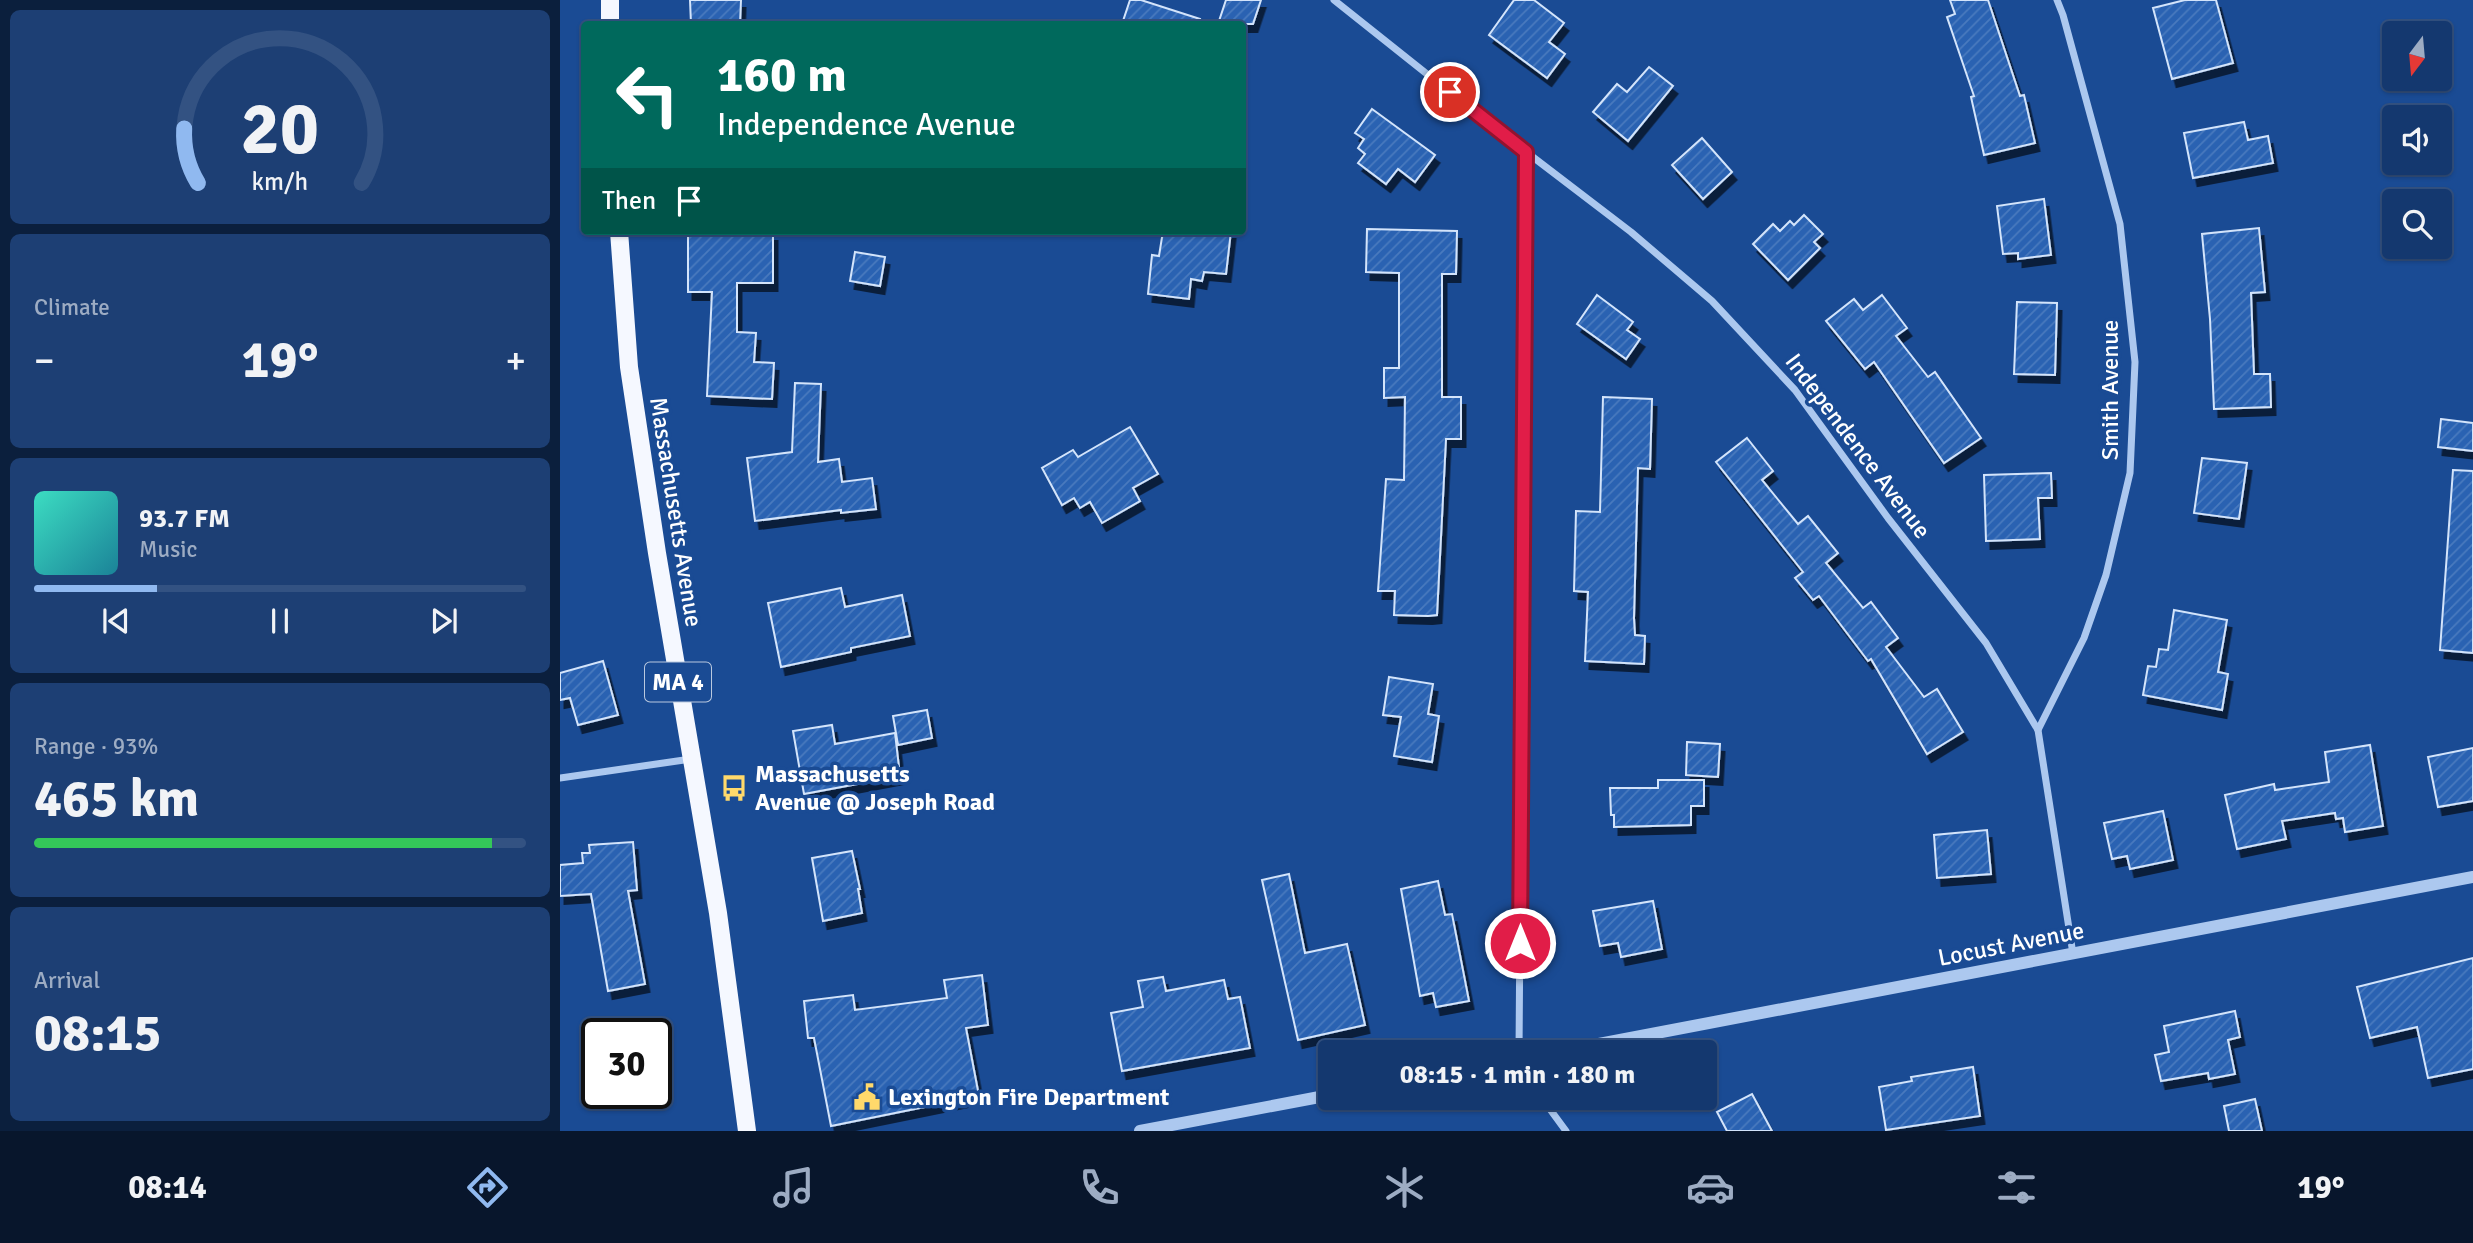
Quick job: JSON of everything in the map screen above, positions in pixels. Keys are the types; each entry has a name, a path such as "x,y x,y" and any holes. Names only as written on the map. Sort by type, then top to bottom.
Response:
{"main road":[{"path":"610,0 610,21"},
{"name":"Massachusetts Avenue","path":"619,235 629,367 657,553 718,913 747,1131"}],"street":[{"name":"Independence Avenue","path":"1334,0 1631,232 1712,300 1795,390 1888,518 1986,643 2038,730 2073,954"},
{"name":"Smith Avenue","path":"2038,730 2084,638 2106,575 2130,473 2135,362 2120,224 2057,0"},
{"path":"1519,1040 1526,152"},
{"path":"560,778 691,759"},
{"name":"Locust Avenue","path":"1620,1040 2473,877"},
{"path":"1140,1131 1318,1097"},
{"path":"1551,1110 1566,1131"}],"building":[{"path":"690,0 741,0 740,21 691,21"},
{"path":"1130,0 1141,0 1200,19 1200,21 1123,21"},
{"path":"1226,0 1261,0 1253,24 1246,24 1246,21 1219,21"},
{"path":"1514,0 1534,0 1564,23 1549,42 1565,54 1547,78 1489,35"},
{"path":"1950,0 1988,0 2020,96 2024,95 2035,143 1984,155 1971,97 1974,96 1947,17 1955,14"},
{"path":"2185,0 2216,0 2233,63 2172,79 2153,8"},
{"path":"1649,67 1673,86 1628,141 1593,112 1617,84 1627,92"},
{"path":"1372,109 1435,155 1415,182 1398,169 1386,184 1358,163 1365,154 1358,148 1364,139 1355,133"},
{"path":"2244,122 2248,140 2268,136 2273,163 2193,178 2184,133"},
{"path":"1702,138 1732,172 1703,199 1672,165"},
{"path":"2044,199 2051,255 2018,259 2018,253 2003,254 1997,206"},
{"path":"1804,215 1823,234 1814,242 1820,248 1788,280 1753,244 1773,224 1780,231 1790,221 1794,225"},
{"path":"2259,228 2265,292 2251,293 2254,374 2270,374 2271,407 2214,409 2210,319 2202,234"},
{"path":"1367,229 1457,231 1456,274 1442,274 1442,397 1461,397 1461,439 1446,439 1437,615 1394,615 1395,591 1378,591 1386,479 1404,480 1405,397 1384,398 1384,368 1399,368 1399,273 1366,272"},
{"path":"688,235 773,235 773,283 737,283 737,332 756,333 754,362 774,363 772,399 707,396 712,292 688,292"},
{"path":"1162,235 1231,235 1226,274 1204,272 1202,281 1191,279 1189,299 1148,294 1152,255 1159,256"},
{"path":"855,252 885,257 880,286 850,281"},
{"path":"1597,295 1633,322 1627,330 1640,339 1626,359 1577,324"},
{"path":"1882,295 1907,328 1896,336 1928,377 1935,372 1981,438 1944,463 1874,362 1865,369 1826,321 1854,299 1863,310"},
{"path":"2017,302 2057,303 2055,375 2014,374"},
{"path":"795,383 821,384 818,462 839,459 842,482 872,478 876,509 841,513 841,510 755,521 747,458 792,452"},
{"path":"1603,397 1652,399 1650,469 1638,468 1634,618 1635,635 1645,636 1644,664 1585,661 1588,592 1574,591 1576,511 1600,512"},
{"path":"2441,419 2473,423 2473,451 2438,447"},
{"path":"1130,427 1158,474 1133,488 1140,501 1102,523 1090,502 1080,508 1074,498 1062,505 1042,468 1073,450 1078,457"},
{"path":"1747,438 1773,471 1762,480 1798,524 1808,516 1838,553 1826,563 1863,608 1871,602 1898,638 1886,647 1924,697 1937,689 1963,732 1927,754 1871,659 1868,661 1819,596 1813,600 1795,578 1803,572 1716,462"},
{"path":"2202,458 2247,463 2239,519 2194,513"},
{"path":"2453,470 2473,471 2473,653 2440,650"},
{"path":"2051,473 2052,498 2038,498 2040,539 1986,541 1984,475"},
{"path":"841,588 845,607 902,595 910,636 851,648 851,652 781,667 768,603"},
{"path":"2174,610 2227,620 2218,672 2228,674 2222,710 2143,695 2148,666 2156,667 2159,649 2168,650"},
{"path":"603,661 618,715 578,725 570,698 560,700 560,673"},
{"path":"1389,677 1433,684 1428,714 1439,716 1432,762 1394,756 1401,717 1383,715"},
{"path":"927,710 932,738 898,745 893,716"},
{"path":"832,725 835,744 895,733 900,776 804,794 793,731"},
{"path":"1687,742 1720,744 1718,777 1686,775"},
{"path":"2370,745 2383,826 2345,832 2343,818 2336,819 2335,813 2282,821 2286,839 2237,849 2225,795 2274,784 2275,790 2329,782 2325,752"},
{"path":"2473,748 2473,801 2438,807 2428,757"},
{"path":"1658,780 1704,780 1704,806 1691,806 1691,825 1614,827 1610,788 1658,788"},
{"path":"2163,811 2173,860 2130,869 2127,856 2112,859 2104,823"},
{"path":"1987,830 1991,874 1937,878 1934,835"},
{"path":"633,842 637,890 628,891 645,984 608,991 591,894 560,896 560,865 583,863 582,853 590,853 589,845"},
{"path":"852,851 862,913 823,921 812,858"},
{"path":"1289,874 1305,953 1347,944 1365,1025 1298,1040 1262,880"},
{"path":"1438,881 1445,915 1452,914 1469,1001 1436,1007 1433,993 1420,996 1401,889"},
{"path":"1653,901 1662,949 1621,957 1618,943 1600,946 1593,911"},
{"path":"2473,958 2473,1069 2428,1078 2417,1027 2370,1038 2357,987"},
{"path":"982,975 988,1025 966,1028 979,1096 831,1126 814,1038 808,1038 804,1001 853,995 855,1010 947,998 944,980"},
{"path":"1163,977 1166,991 1224,980 1228,999 1240,997 1250,1048 1122,1071 1111,1013 1143,1007 1138,981"},
{"path":"2235,1011 2240,1037 2228,1040 2235,1074 2209,1079 2208,1073 2161,1081 2155,1055 2169,1052 2164,1026"},
{"path":"1973,1067 1980,1116 1886,1130 1879,1087 1912,1081 1911,1077"},
{"path":"1752,1094 1772,1131 1727,1131 1717,1112"},
{"path":"2255,1099 2262,1131 2229,1131 2224,1106"}],"place":[{"name":"Massachusetts Avenue @ Joseph Road","path":"734,788"},
{"name":"Lexington Fire Department","path":"867,1097"}],"route":[{"path":"1450,92 1526,152 1520,943"}]}
